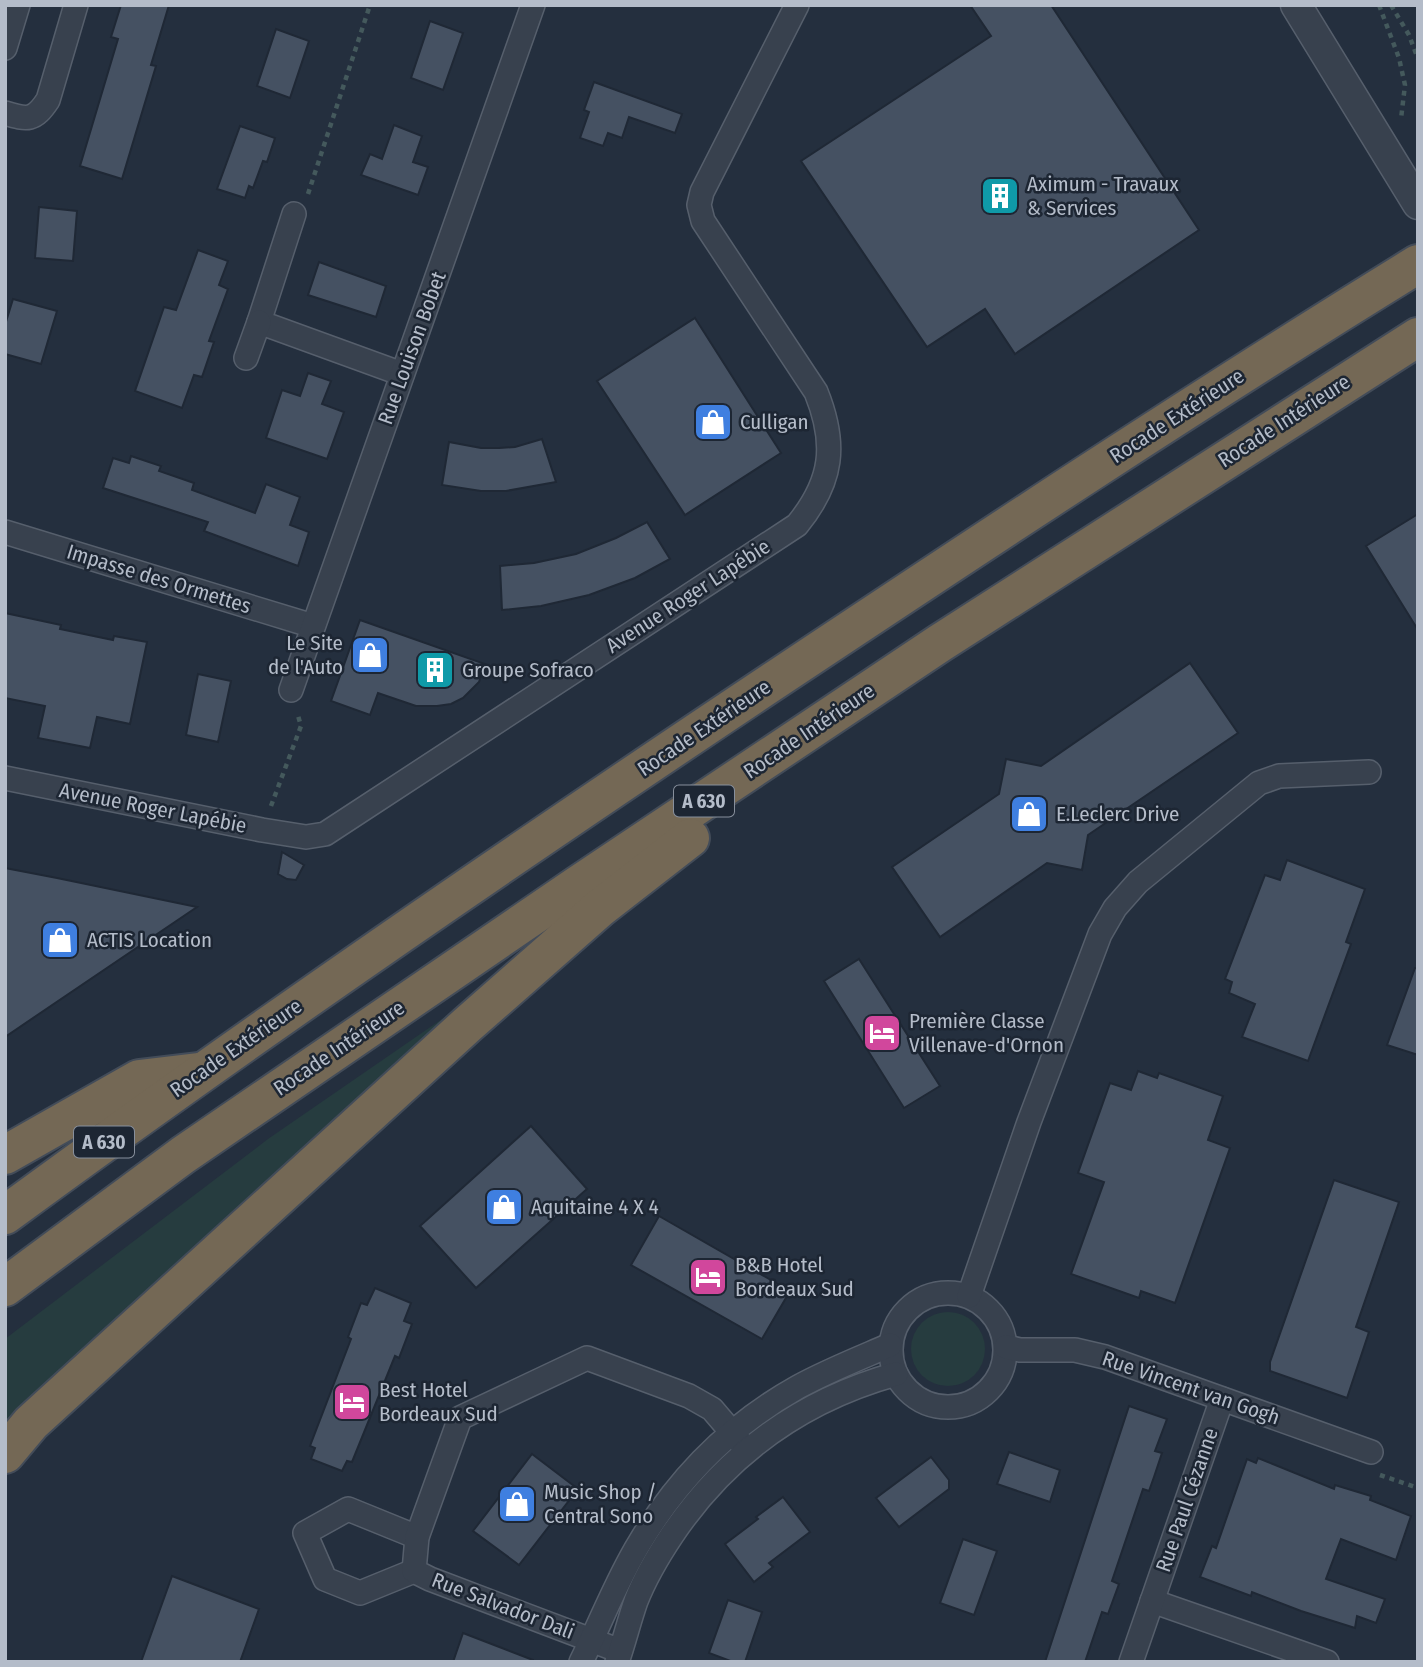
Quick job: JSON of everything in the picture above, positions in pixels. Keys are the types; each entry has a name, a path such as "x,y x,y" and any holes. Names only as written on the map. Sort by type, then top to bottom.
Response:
{"highway":[{"name":"Rocade Extérieure","path":"5,1215 204,1071 543,835 1285,346 1418,264"},
{"name":"Rocade Intérieure","path":"5,1287 183,1154 567,892 940,643 1418,337"},
{"path":"5,1454 31,1423 459,1032 600,908 940,643"},
{"path":"5,1156 139,1079 204,1071"}],"street":[{"path":"5,48 18,5"},
{"path":"5,113 25,119 39,114 48,100 76,5"},
{"name":"Rue Louison Bobet","path":"291,690 533,5"},
{"name":"Avenue Roger Lapébie","path":"5,779 262,830 306,837 325,834 797,525 811,508 820,489 830,450 824,412 816,392 703,221 699,205 702,192 797,5"},
{"path":"1297,5 1418,204"},
{"path":"246,358 294,214"},
{"path":"259,322 402,374"},
{"name":"Impasse des Ormettes","path":"5,532 313,626"},
{"path":"969,1296 1070,1011 1100,934 1115,908 1138,882 1259,783 1279,776 1369,772"},
{"path":"952,1292 969,1296 984,1304 1003,1331 1006,1347 1003,1369 991,1389 973,1402 951,1408 928,1404 909,1393 896,1374 890,1345 895,1328 904,1313 917,1301 934,1294 952,1292"},
{"path":"582,1662 638,1544 670,1495 732,1431 799,1386 890,1345"},
{"name":"Rue Vincent van Gogh","path":"1006,1347 1020,1350 1075,1350 1105,1357 1371,1452"},
{"name":"Rue Salvador Dali","path":"414,1571 417,1537 460,1418 587,1358 689,1396 712,1409 747,1450"},
{"path":"619,1657 637,1599 660,1553 691,1507 747,1450 785,1422 811,1406 858,1385 896,1374"},
{"name":"Rue Paul Cézanne","path":"1131,1662 1222,1399"},
{"name":"Rue Salvador Dali","path":"417,1537 348,1509 304,1533 325,1580 360,1593 414,1571 592,1640 619,1657"},
{"name":"Rue Paul Cézanne","path":"1152,1601 1327,1662"}],"path":[{"path":"294,214 307,198 370,5"},
{"path":"1379,5 1395,46 1405,85 1400,123"},
{"path":"1391,5 1409,35 1418,59"},
{"path":"262,830 301,726 291,690"},
{"path":"1371,1452 1378,1474 1418,1488"}],"green space":[{"path":"471,999 5,1435 5,1339 268,1139"},
{"path":"941,1312 955,1312 969,1318 979,1328 985,1349 979,1370 969,1380 955,1386 941,1386 927,1380 917,1370 911,1356 911,1342 917,1328 927,1318"}],"building":[{"path":"121,5 169,5 151,65 156,66 122,179 80,166 118,39 111,37"},
{"name":"Aximum - Travaux & Services","path":"970,5 1051,5 1199,230 1015,354 985,309 927,347 801,161 991,36"},
{"path":"430,21 463,33 443,90 411,78"},
{"path":"276,29 309,41 290,98 257,86"},
{"path":"594,82 682,114 675,133 629,117 622,138 608,133 603,146 580,138 589,112 584,110"},
{"path":"394,125 422,136 413,162 428,167 418,195 361,175 370,154 382,159"},
{"path":"240,126 275,138 267,162 263,161 253,188 249,186 245,198 217,189"},
{"path":"39,207 77,211 73,261 35,258"},
{"path":"198,250 228,261 219,285 228,289 209,341 214,342 202,377 194,375 182,408 135,391 164,307 176,310"},
{"path":"319,262 386,286 376,317 308,295"},
{"path":"13,299 57,311 41,364 5,354 5,325"},
{"path":"695,318 781,453 685,515 597,381"},
{"path":"308,373 331,381 322,404 344,412 327,459 266,438 282,390 300,396"},
{"path":"542,439 556,482 506,491 481,491 442,485 449,442 481,448 499,448 515,447"},
{"path":"131,456 161,466 159,471 194,483 192,490 255,513 266,484 300,497 290,525 309,532 298,566 204,531 208,522 103,488 113,458 129,463"},
{"path":"1418,514 1418,630 1366,546"},
{"path":"647,522 670,559 635,578 589,595 541,606 502,610 500,566 534,563 576,554"},
{"path":"5,613 61,625 60,629 113,640 114,636 147,642 130,724 97,717 90,748 38,738 45,706 5,698"},
{"path":"360,620 485,664 479,682 463,698 451,704 437,706 416,706 378,693 370,715 331,701"},
{"path":"1190,663 1238,733 1088,835 1082,870 1047,863 940,937 892,867 999,794 1006,759 1041,766"},
{"path":"198,674 231,681 218,742 186,735"},
{"path":"282,852 304,865 296,880 278,874"},
{"path":"1287,860 1365,889 1346,942 1351,944 1308,1061 1242,1037 1255,1004 1229,993 1232,982 1225,979 1265,875 1280,880"},
{"path":"5,868 57,878 197,907 5,1037"},
{"name":"Première Classe Villenave-d'Ornon","path":"859,959 940,1086 904,1108 824,981"},
{"path":"1415,968 1418,968 1418,1055 1387,1045"},
{"path":"1138,1071 1157,1078 1159,1073 1223,1096 1208,1140 1230,1148 1175,1303 1141,1291 1139,1298 1071,1274 1104,1182 1078,1173 1110,1083 1131,1090"},
{"name":"Aquitaine 4 X 4","path":"531,1126 587,1189 476,1288 420,1226"},
{"path":"1334,1180 1399,1202 1356,1327 1369,1332 1347,1398 1270,1371 1270,1362"},
{"name":"B&B Hotel Bordeaux Sud","path":"659,1216 790,1291 762,1339 631,1265"},
{"name":"Best Hotel Bordeaux Sud","path":"375,1288 411,1303 404,1321 412,1324 399,1358 395,1356 352,1462 347,1461 342,1471 311,1459 315,1448 310,1446 351,1339 348,1337 361,1303 367,1305"},
{"path":"1129,1406 1167,1419 1155,1451 1162,1453 1149,1491 1143,1489 1112,1581 1119,1584 1108,1614 1102,1612 1085,1662 1045,1662"},
{"path":"1009,1452 1060,1470 1050,1502 997,1484"},
{"path":"532,1454 578,1489 519,1565 473,1531"},
{"path":"931,1457 949,1480 949,1489 899,1527 876,1498"},
{"path":"1258,1458 1334,1489 1335,1485 1371,1496 1370,1500 1411,1516 1396,1560 1341,1539 1326,1579 1385,1599 1376,1623 1357,1616 1355,1628 1252,1592 1251,1596 1200,1577 1212,1546 1216,1548 1247,1459 1256,1463"},
{"path":"783,1497 810,1532 769,1563 773,1567 754,1582 725,1544"},
{"path":"963,1539 997,1551 974,1615 940,1603"},
{"path":"172,1576 259,1609 240,1662 141,1662"},
{"path":"728,1600 762,1612 745,1662 733,1662 709,1653"},
{"path":"463,1633 533,1660 533,1662 453,1662"}],"place":[{"name":"Aximum - Travaux & Services","path":"1000,196"},
{"name":"Culligan","path":"713,422"},
{"name":"Le Site de l'Auto","path":"370,655"},
{"name":"Groupe Sofraco","path":"435,670"},
{"name":"E.Leclerc Drive","path":"1029,814"},
{"name":"ACTIS Location","path":"60,940"},
{"name":"Première Classe Villenave-d'Ornon","path":"882,1033"},
{"name":"Aquitaine 4 X 4","path":"504,1207"},
{"name":"B&B Hotel Bordeaux Sud","path":"708,1277"},
{"name":"Best Hotel Bordeaux Sud","path":"352,1402"},
{"name":"Music Shop / Central Sono","path":"517,1504"}]}
